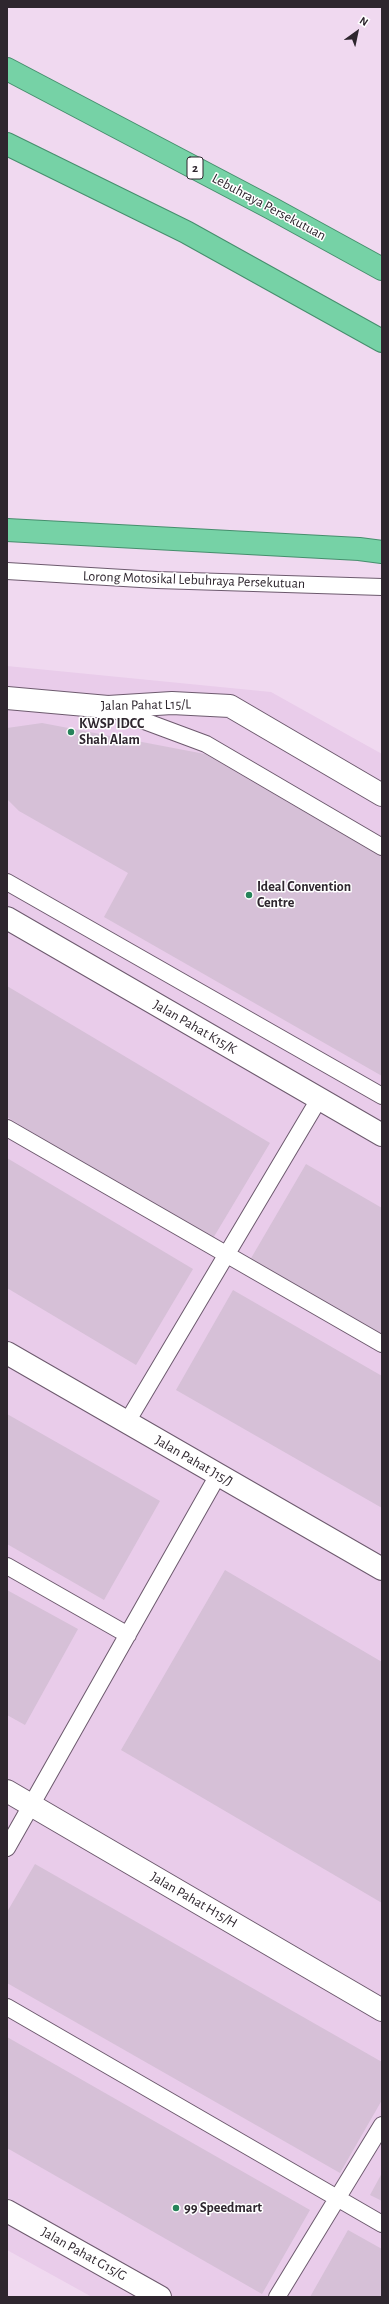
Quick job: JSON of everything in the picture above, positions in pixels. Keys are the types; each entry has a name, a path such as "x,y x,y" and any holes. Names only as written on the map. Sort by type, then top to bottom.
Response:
{"highway":[{"name":"Lebuhraya Persekutuan","path":"7,70 271,208 382,269"},
{"path":"7,144 186,232 382,341"},
{"path":"7,530 351,548 382,552"}],"street":[{"name":"Jalan Pahat L15/L","path":"7,698 108,707 172,703 230,706 382,795"},
{"name":"Jalan Pahat K15/K","path":"7,918 382,1135"},
{"name":"Jalan Pahat J15/J","path":"7,1353 382,1569"},
{"name":"Jalan Pahat H15/H","path":"7,1791 382,2010"},
{"name":"Jalan Pahat G15/G","path":"7,2211 160,2297"}],"lane":[{"name":"Lorong Motosikal Lebuhraya Persekutuan","path":"7,571 157,580 382,587"},
{"path":"108,707 206,744 382,847"},
{"path":"7,882 382,1096"},
{"path":"127,1422 319,1099"},
{"path":"7,1128 382,1344"},
{"path":"7,1848 218,1475"},
{"path":"7,1566 128,1635"},
{"path":"7,2007 382,2224"},
{"path":"277,2297 382,2125"}],"shaded area":[{"path":"7,666 271,692 382,754 382,2297 92,2297 7,2250"}],"building":[{"name":"Ideal Convention Centre","path":"42,723 205,754 382,857 382,1076 104,917 128,873 19,811 7,799 7,728"},
{"path":"7,986 270,1143 212,1240 7,1117"},
{"path":"7,1158 193,1269 136,1365 7,1288"},
{"path":"306,1164 382,1208 382,1336 250,1260"},
{"path":"233,1290 382,1376 382,1508 176,1390"},
{"path":"7,1414 160,1501 104,1600 7,1544"},
{"path":"225,1570 382,1662 382,1903 121,1750"},
{"path":"7,1590 78,1629 25,1725 7,1715"},
{"path":"35,1864 382,2062 382,2100 340,2173 7,1983 7,1912"},
{"path":"7,2037 310,2210 262,2294 7,2148"},
{"path":"382,2173 382,2201 370,2195"},
{"path":"348,2230 382,2249 382,2297 310,2297"}],"place":[{"name":"KWSP IDCC Shah Alam","path":"71,732"},
{"name":"Ideal Convention Centre","path":"249,895"},
{"name":"99 Speedmart","path":"176,2208"}]}
